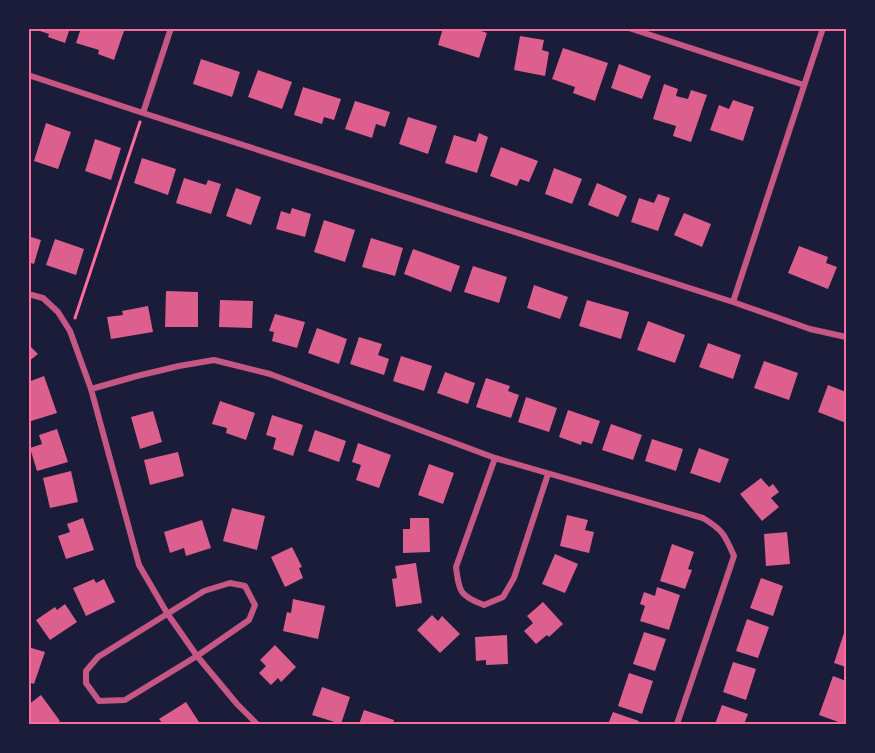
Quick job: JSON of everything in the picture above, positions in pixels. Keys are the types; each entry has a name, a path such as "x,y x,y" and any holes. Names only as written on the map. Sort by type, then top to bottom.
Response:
{"street":[{"path":"143,113 171,28"},
{"path":"629,28 804,85"},
{"path":"733,302 823,28"},
{"path":"28,75 733,302 810,329 846,337"},
{"path":"28,294 44,298 58,312 70,331 91,389 139,565 167,613 197,656 256,724"},
{"path":"91,389 179,366 214,360 270,374 495,458 703,518 719,528 734,556 678,724"},
{"path":"495,458 456,567 458,584 467,599 484,605 503,597 514,578 548,474"},
{"path":"230,583 245,586 255,605 249,620 197,656 125,700 99,701 86,683 86,671 98,657 167,613 204,591 230,583"}],"path":[{"path":"70,331 143,113"}],"building":[{"path":"70,28 65,43 34,29"},
{"path":"81,28 125,28 114,60 98,54 99,50 76,43"},
{"path":"443,28 473,28 487,33 479,58 438,45"},
{"path":"520,36 544,40 542,50 549,52 545,76 514,70"},
{"path":"563,48 608,63 595,101 573,93 575,87 552,79"},
{"path":"201,59 240,72 232,97 193,84"},
{"path":"619,64 651,76 642,99 611,88"},
{"path":"258,70 292,82 282,109 248,97"},
{"path":"664,84 678,89 676,96 688,99 691,90 707,95 691,142 673,136 676,126 653,119"},
{"path":"303,87 341,99 334,120 324,117 322,124 294,115"},
{"path":"733,100 754,107 743,141 710,130 719,105 729,109"},
{"path":"355,101 390,112 385,127 376,124 372,138 345,129"},
{"path":"408,117 437,126 428,154 399,144"},
{"path":"46,123 71,132 58,169 34,161"},
{"path":"479,133 488,137 477,173 445,163 454,135 476,142"},
{"path":"95,139 121,148 111,180 85,171"},
{"path":"501,147 538,161 529,182 520,179 517,186 490,176"},
{"path":"142,158 176,169 168,195 134,183"},
{"path":"554,168 582,179 572,204 545,194"},
{"path":"184,178 206,185 208,180 221,184 211,214 176,203"},
{"path":"597,183 627,196 618,217 588,205"},
{"path":"236,188 261,197 251,225 226,216"},
{"path":"658,194 670,198 658,231 631,222 639,198 654,203"},
{"path":"292,208 311,214 305,237 276,229 281,211 290,214"},
{"path":"684,213 711,224 702,247 674,235"},
{"path":"324,220 355,230 345,262 314,252"},
{"path":"28,236 41,240 34,264 28,262"},
{"path":"371,238 403,248 395,276 362,267"},
{"path":"55,239 84,249 76,275 46,265"},
{"path":"799,246 828,257 826,263 837,267 828,289 788,273"},
{"path":"413,249 460,266 451,292 404,274"},
{"path":"473,266 507,277 499,303 464,292"},
{"path":"534,285 568,297 560,319 527,308"},
{"path":"166,291 198,292 198,327 165,327"},
{"path":"220,300 253,301 252,328 219,327"},
{"path":"587,300 629,312 621,339 579,326"},
{"path":"148,306 153,332 111,339 107,317 123,315 122,311"},
{"path":"275,314 305,322 297,348 272,341 274,332 269,331"},
{"path":"648,321 685,335 675,363 637,350"},
{"path":"317,328 347,339 339,364 308,353"},
{"path":"359,337 382,344 378,355 389,359 384,375 350,364"},
{"path":"708,343 741,355 733,379 699,367"},
{"path":"28,344 38,354 28,362"},
{"path":"401,356 432,366 424,391 393,381"},
{"path":"764,361 798,373 789,400 754,388"},
{"path":"445,372 475,383 468,404 437,393"},
{"path":"44,376 57,413 28,422 28,382"},
{"path":"486,378 510,386 508,391 519,395 511,418 476,407"},
{"path":"828,385 846,392 846,423 818,412"},
{"path":"526,397 557,408 549,432 518,422"},
{"path":"220,401 255,413 246,440 226,433 227,428 212,424"},
{"path":"568,410 600,421 592,444 582,441 581,445 559,437"},
{"path":"153,411 162,442 140,449 131,417"},
{"path":"272,415 303,425 293,456 273,449 276,438 266,435"},
{"path":"611,424 642,435 633,460 602,450"},
{"path":"57,429 68,462 37,471 30,448 42,444 39,435"},
{"path":"315,430 346,441 339,462 308,451"},
{"path":"652,439 683,449 676,471 645,461"},
{"path":"358,443 391,455 379,488 356,480 361,465 352,462"},
{"path":"699,448 729,459 720,483 690,473"},
{"path":"178,452 184,476 150,485 144,460"},
{"path":"429,464 454,473 443,504 418,495"},
{"path":"71,471 78,502 50,508 43,478"},
{"path":"761,478 769,487 773,484 779,492 771,498 779,507 762,521 740,494"},
{"path":"232,508 265,516 257,550 223,541"},
{"path":"567,515 588,520 585,530 594,532 589,553 560,546"},
{"path":"83,518 94,550 66,559 58,536 70,532 67,524"},
{"path":"410,518 429,518 430,552 403,553 403,529 410,529"},
{"path":"202,520 211,548 186,556 184,548 170,553 164,532"},
{"path":"787,532 790,564 766,566 764,534"},
{"path":"672,544 694,552 688,569 692,570 685,589 660,581"},
{"path":"292,547 302,567 299,568 303,578 285,587 271,557"},
{"path":"555,554 578,564 565,593 542,584"},
{"path":"416,563 422,603 396,607 392,579 397,578 395,566"},
{"path":"761,578 783,586 773,616 750,608"},
{"path":"94,579 96,583 104,579 115,602 86,616 73,588"},
{"path":"657,587 680,595 669,630 640,621 645,606 640,604 644,592 655,596"},
{"path":"293,599 325,606 318,639 283,631 287,612 291,613"},
{"path":"543,602 563,624 549,637 547,635 536,644 524,631 533,623 527,616"},
{"path":"65,604 77,622 50,640 36,620 55,607 57,610"},
{"path":"432,615 438,621 442,616 460,634 440,653 417,630"},
{"path":"747,619 769,627 758,658 736,651"},
{"path":"644,632 666,639 655,671 633,664"},
{"path":"844,633 846,634 846,667 834,663"},
{"path":"507,635 508,664 486,665 486,660 476,661 475,637"},
{"path":"275,645 296,667 281,682 278,678 271,685 259,673 266,666 260,660"},
{"path":"28,647 45,652 34,684 28,682"},
{"path":"733,662 756,669 746,700 723,692"},
{"path":"629,673 653,681 642,714 618,706"},
{"path":"833,676 846,681 844,724 819,715"},
{"path":"322,687 350,697 341,724 312,715"},
{"path":"41,695 60,721 55,724 31,724 28,721 28,705"},
{"path":"186,702 199,722 163,724 159,719"},
{"path":"722,705 748,714 744,724 715,724"},
{"path":"364,710 394,720 393,724 359,724"},
{"path":"613,712 639,721 638,724 608,724"}]}
